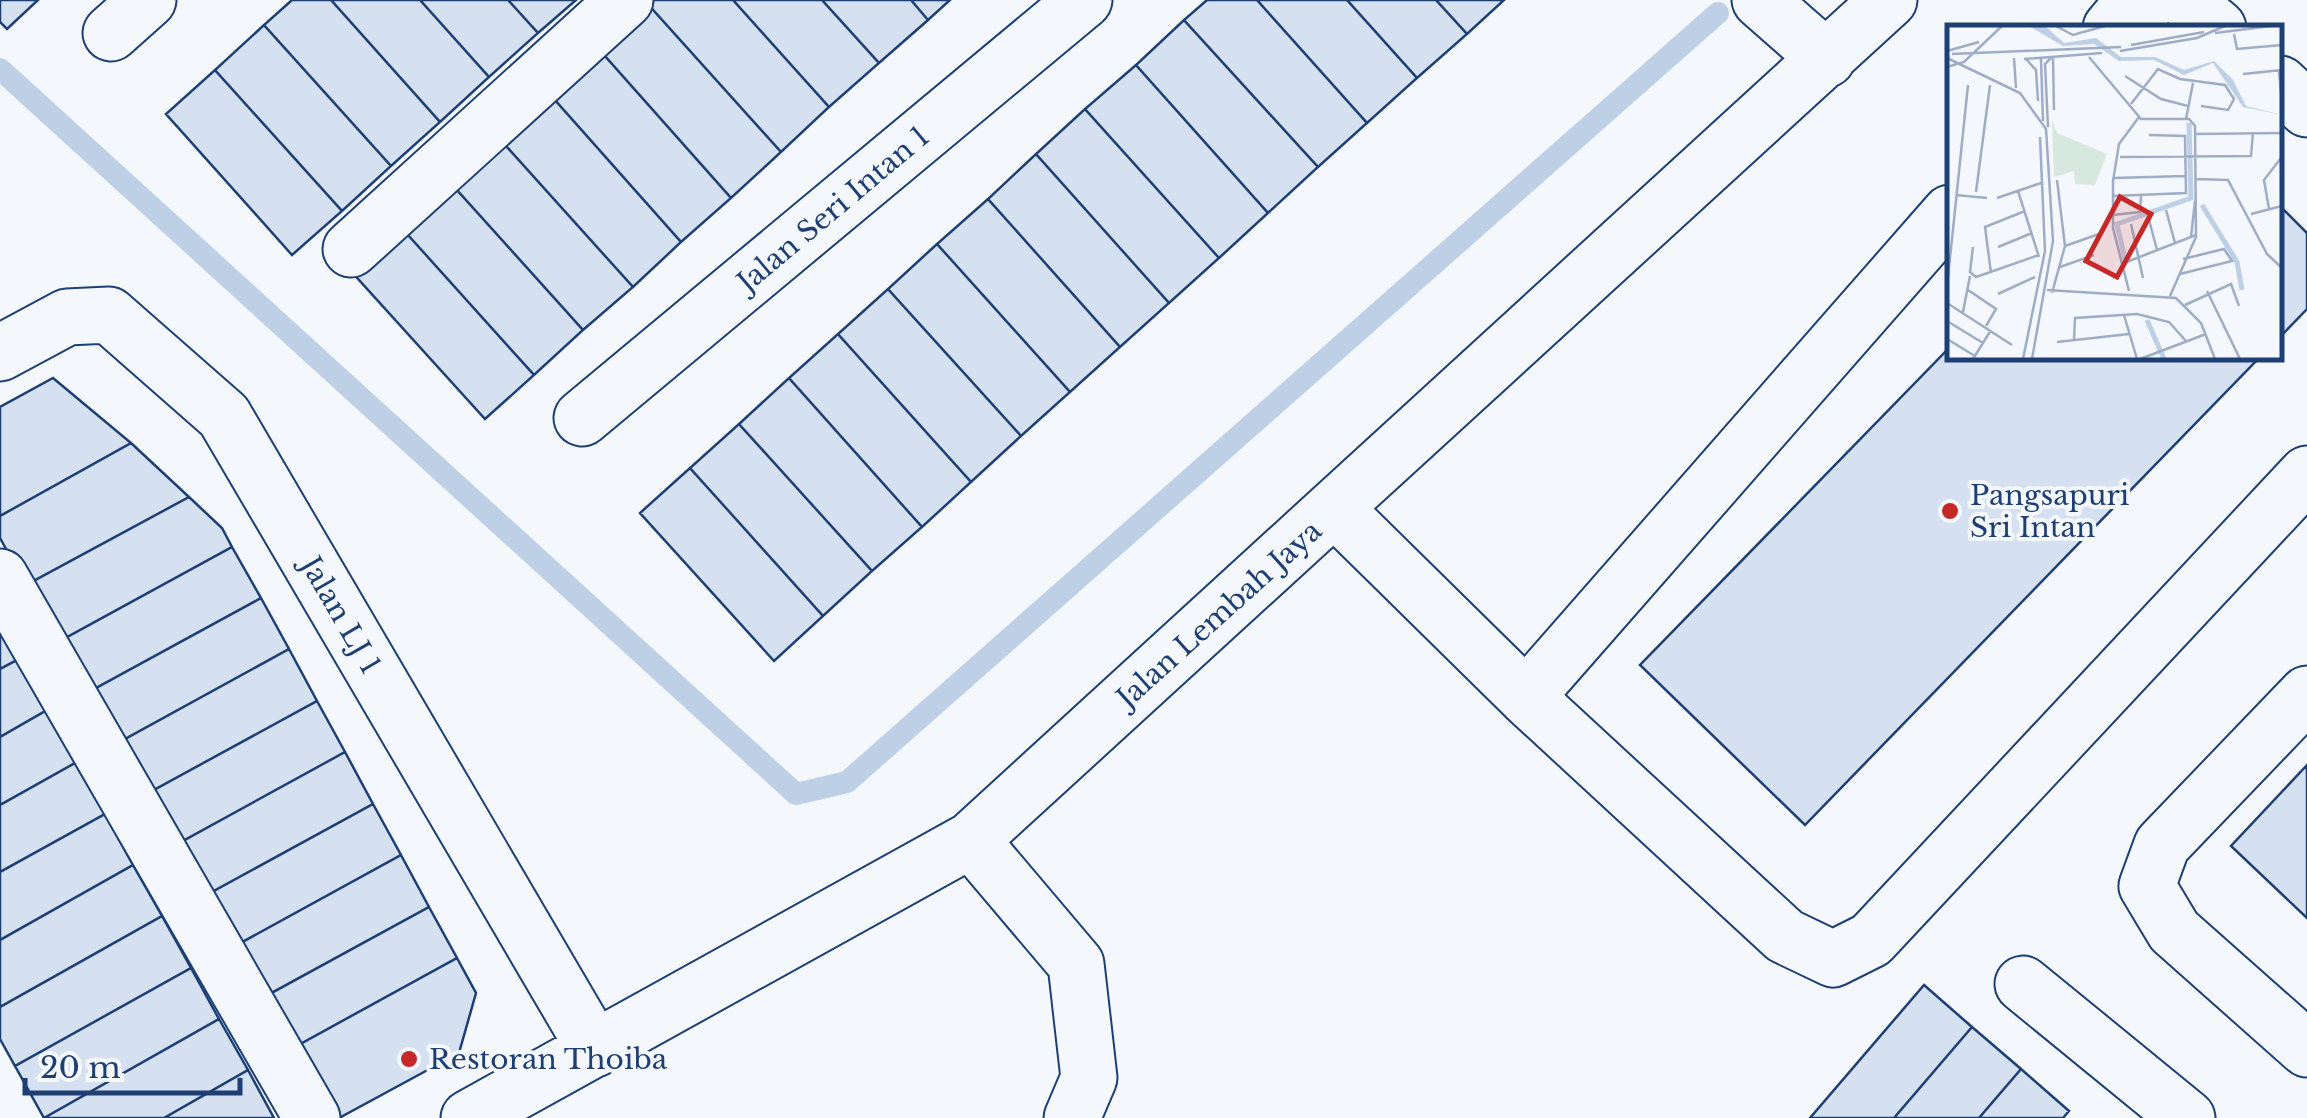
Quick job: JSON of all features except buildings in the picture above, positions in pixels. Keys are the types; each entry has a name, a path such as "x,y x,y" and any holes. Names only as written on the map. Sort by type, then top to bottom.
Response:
{"street":[{"path":"351,249 625,0"},
{"name":"Jalan Seri Intan 1","path":"582,418 1084,0"},
{"path":"1760,0 1827,59"},
{"name":"Jalan Lembah Jaya","path":"469,1118 971,840 1889,0"},
{"path":"2114,25 2121,16 2152,0"},
{"path":"2185,0 2214,25"},
{"path":"2282,86 2307,110"},
{"path":"1526,697 1947,215"},
{"name":"Jalan LJ 1","path":"0,353 67,317 109,314 224,416 594,1049"},
{"path":"1335,509 1526,697 1784,936 1833,959 1872,940 2307,474"},
{"path":"0,577 312,1118"},
{"path":"2307,694 2162,845 2148,886 2174,931 2307,1050"},
{"path":"971,840 1076,964 1088,1078 1072,1118"},
{"path":"2023,984 2186,1118"}],"waterway":[{"path":"0,69 796,794 847,782 1718,13"}],"place":[{"name":"Pangsapuri Sri Intan","path":"1950,511"},
{"name":"Restoran Thoiba","path":"409,1059"}]}
